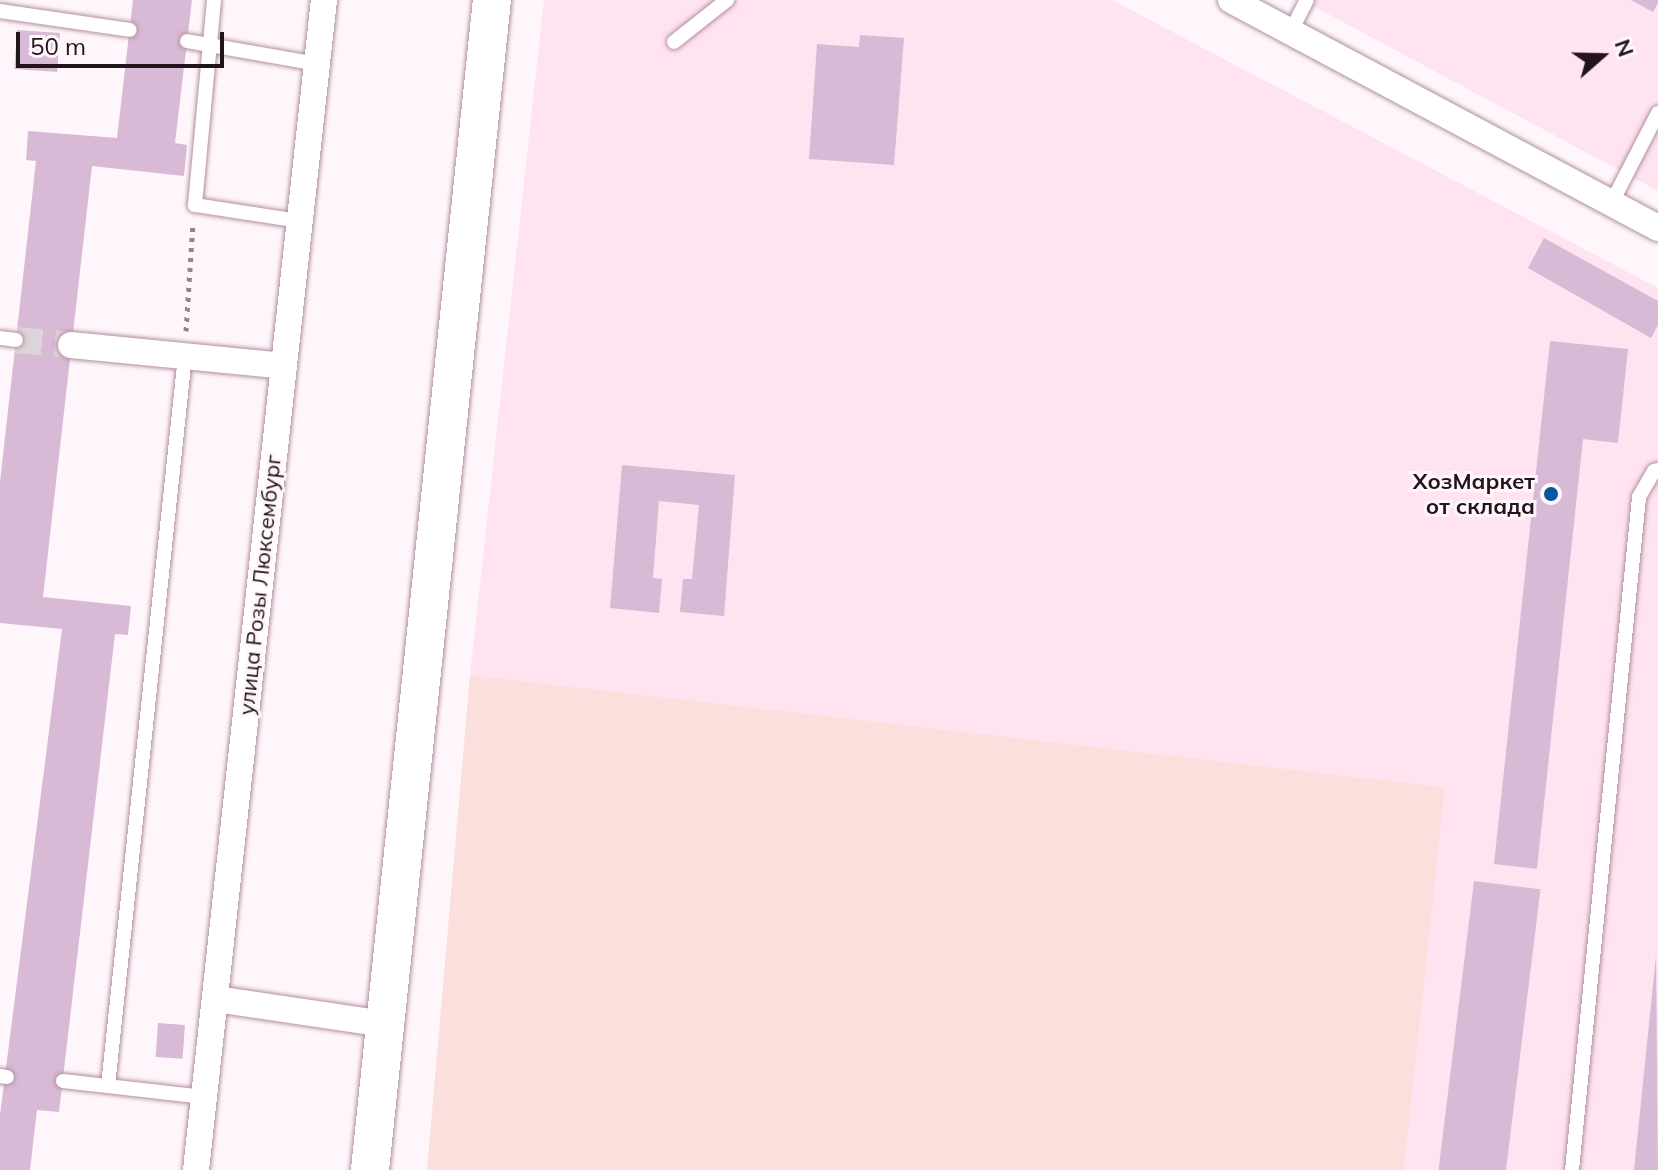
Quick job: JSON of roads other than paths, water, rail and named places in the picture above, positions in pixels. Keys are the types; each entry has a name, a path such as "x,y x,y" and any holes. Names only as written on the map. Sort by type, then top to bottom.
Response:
{"main road":[{"path":"370,1170 492,0"}],"street":[{"name":"улица Розы Люксембург","path":"196,1170 324,0"},
{"path":"1231,0 1658,228"},
{"path":"71,345 284,366"},
{"path":"216,999 386,1024"}],"lane":[{"path":"214,0 195,205 300,221"},
{"path":"674,42 727,0"},
{"path":"1290,33 1307,0"},
{"path":"0,11 130,30"},
{"path":"187,41 317,64"},
{"path":"1612,202 1658,113"},
{"path":"0,338 16,340"},
{"path":"108,1086 185,356"},
{"path":"1572,1170 1639,497 1654,471 1658,470"},
{"path":"63,1081 204,1097"}],"tunnel":[{"path":"16,340 71,345"}],"place":[{"name":"ХозМаркет от склада","path":"1551,494"}]}
